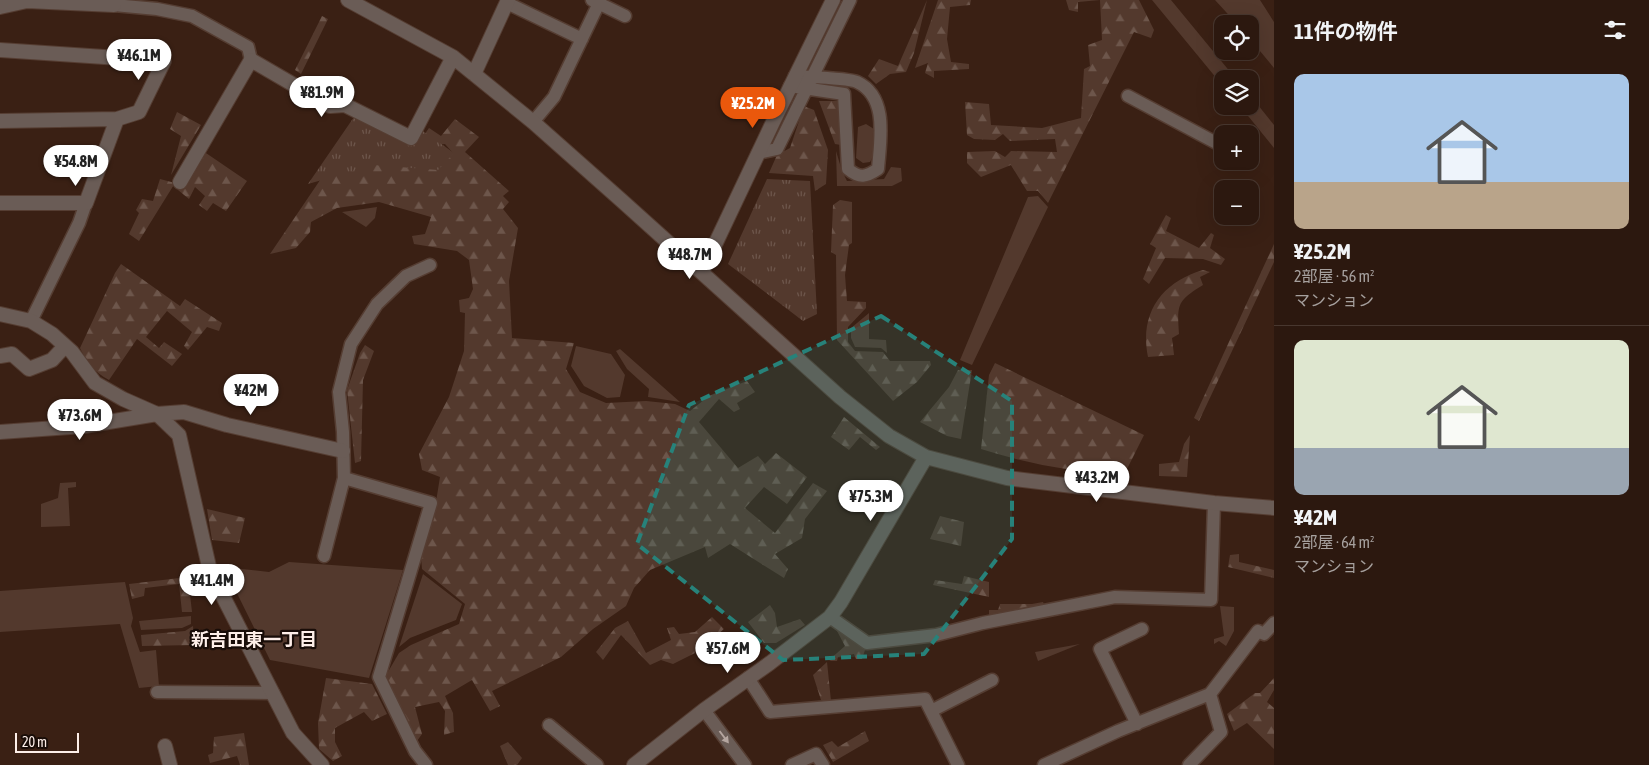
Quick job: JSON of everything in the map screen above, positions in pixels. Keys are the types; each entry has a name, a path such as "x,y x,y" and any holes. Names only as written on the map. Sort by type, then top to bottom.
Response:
{"street":[{"path":"348,0 453,57 533,122 840,397 889,436 926,457 1007,478 1214,503 1274,508"},
{"path":"702,272 833,0"},
{"path":"0,6 27,1 114,2"},
{"path":"474,74 507,1"},
{"path":"0,50 164,61 140,112 117,119 0,121"},
{"path":"180,182 252,60 330,106 344,105 411,138 453,57"},
{"path":"0,202 86,203 117,119"},
{"path":"0,314 31,321 52,334 72,352 95,383 123,400 157,414 179,434 210,571 292,734 322,765"},
{"path":"0,356 12,354 29,369 52,360 65,346"},
{"path":"0,432 84,426 157,414 184,412 235,427 343,451"},
{"path":"634,765 704,710 830,617 926,457"},
{"path":"164,746 170,765"}],"lane":[{"path":"758,153 777,149 850,0"},
{"path":"507,1 582,39"},
{"path":"114,2 192,16 248,47 252,60"},
{"path":"533,122 554,97 582,39 595,2 625,16"},
{"path":"793,81 809,83 856,81 874,98 880,115 878,169 867,176 855,175 848,169 844,94 809,83"},
{"path":"1128,96 1214,142"},
{"path":"31,321 80,223 86,203"},
{"path":"324,556 344,478 343,432 339,392 351,344 377,304 406,276 430,265"},
{"path":"344,478 432,503 379,677 415,751 426,765"},
{"path":"830,617 866,643 936,635 992,621 1115,597 1211,600 1214,503"},
{"path":"1044,765 1064,761 1136,724 1210,694 1258,631 1264,634 1274,623"},
{"path":"1136,724 1100,649 1142,629"},
{"path":"748,678 770,712 925,699 958,765"},
{"path":"931,711 992,680"},
{"path":"157,692 273,693"},
{"path":"1189,765 1221,732 1210,694"},
{"path":"704,710 745,765"},
{"path":"549,725 597,765"},
{"path":"792,765 816,754 823,765"}],"highlighted area":[{"path":"881,316 1012,401 1012,539 924,654 783,660 637,544 689,405"}],"green space":[{"path":"927,0 914,53 906,72 890,74 876,84 868,76 879,59 898,66"},
{"path":"938,0 971,0 970,5 950,7 947,39 951,62 969,64 969,69 934,71 934,78 925,73 928,63 915,68"},
{"path":"1066,0 1100,0 1078,2 1078,12 1069,10"},
{"path":"1100,0 1139,0 1154,30 1151,38 1134,32 1048,203 1038,191 1027,191 1011,165 981,177 967,163 967,152 995,151 1005,157 1011,151 1057,152 1055,139 1010,141 1003,134 995,140 974,139 967,135 965,102 989,104 991,125 1042,128 1081,118 1084,69 1090,66 1088,45 1102,40"},
{"path":"1152,0 1171,0 1214,52 1214,60 1220,60 1229,70 1214,70 1214,75"},
{"path":"1215,0 1260,0 1274,22 1274,68 1259,50 1259,15 1229,15"},
{"path":"322,16 328,19 301,74 295,70"},
{"path":"819,101 841,101 841,145 835,144"},
{"path":"804,106 814,110 828,150 826,184 815,191 813,176 769,173 777,155 790,148"},
{"path":"1259,106 1274,125 1274,148 1259,129 1259,125 1255,125 1247,115 1259,115"},
{"path":"177,112 201,125 171,175 181,136 170,129"},
{"path":"354,117 410,146 420,129 454,153 438,170 374,165 308,184"},
{"path":"455,119 479,137 465,152 509,191 503,196 509,202 503,209 518,228 509,281 512,338 574,343 566,369 580,392 606,403 646,401 675,404 690,411 709,396 747,381 755,392 737,403 740,409 734,412 719,399 699,422 738,468 758,456 765,464 776,453 807,477 787,504 764,487 745,508 775,533 813,483 827,491 805,519 802,538 775,554 788,569 784,578 730,544 708,558 705,547 650,570 634,588 626,606 593,629 561,657 492,691 500,706 490,711 472,680 445,696 453,713 454,732 444,735 445,711 439,702 415,707 422,734 417,741 385,677 399,653 411,645 459,624 465,604 422,569 421,557 436,502 440,477 422,470 419,454 449,397 464,351 465,313 460,312 459,300 469,298 473,289 469,260 457,251 414,244 412,236 425,234 431,217 379,202 337,208 311,222 310,232 296,248 270,254 333,161 388,146 453,153 445,144 432,145 422,138 429,128 441,136"},
{"path":"866,124 874,129 873,156 870,162 863,163 856,158 858,127"},
{"path":"203,151 247,181 226,211 213,203 207,211 199,205 205,196 195,187 189,199 178,190"},
{"path":"836,151 847,181 884,179 891,167 901,168 902,181 892,186 837,186"},
{"path":"160,179 175,183 139,241 129,234 139,213 136,210 142,199 153,201"},
{"path":"767,179 810,181 817,314 803,321 728,264"},
{"path":"1038,196 1048,207 972,365 960,360 1028,197"},
{"path":"840,200 852,202 852,243 849,245 845,275 847,301 866,302 866,308 848,327 848,342 855,351 883,352 890,361 930,361 931,365 917,382 893,401 837,340 836,255 831,252 833,205"},
{"path":"377,207 375,218 366,227 342,212"},
{"path":"1166,215 1171,218 1166,231 1199,248 1211,233 1214,235 1210,248 1225,259 1221,265 1203,259 1165,258 1149,284 1143,279 1156,248 1150,244"},
{"path":"1274,244 1274,262 1199,421 1194,418"},
{"path":"121,264 180,306 185,299 222,323 219,331 207,327 188,350 184,346 192,332 167,311 146,337 159,348 164,342 182,354 172,366 137,339 109,380 103,377 92,367 80,348"},
{"path":"1203,270 1210,272 1200,277 1203,285 1188,295 1180,304 1178,316 1179,334 1172,338 1174,355 1148,357 1147,327 1157,302 1165,291 1176,282 1188,275"},
{"path":"869,313 869,339 886,340 887,353 881,348 855,347 851,338 851,328"},
{"path":"365,345 374,351 363,380 361,461 355,463 347,390 360,353"},
{"path":"576,346 611,354 625,375 620,397 607,398 584,386 571,366"},
{"path":"620,349 680,402 648,397 649,389 627,369 616,351"},
{"path":"995,363 1144,435 1124,475 1087,472 1051,466 981,449 989,375"},
{"path":"958,370 972,370 961,439 947,436 920,422 949,387"},
{"path":"844,417 880,447 876,450 860,437 849,450 831,437"},
{"path":"1190,435 1187,477 1159,476 1159,464 1179,462 1184,444"},
{"path":"76,482 76,487 68,488 70,526 41,527 41,504 58,498 60,483"},
{"path":"207,509 245,518 239,543 212,540"},
{"path":"940,516 964,522 961,546 930,539"},
{"path":"1239,554 1239,562 1274,570 1274,578 1228,567 1230,555"},
{"path":"289,562 403,570 369,678 270,660 224,567 269,572"},
{"path":"423,574 462,604 456,620 410,638 399,647"},
{"path":"964,576 989,582 989,597 933,585 935,580 962,584"},
{"path":"188,577 192,612 182,612 179,584 145,588 144,596 132,599 129,584"},
{"path":"125,582 133,618 131,626 140,652 156,650 159,686 139,688 120,624 0,632 0,591"},
{"path":"1043,602 1045,607 989,618 989,610 998,610 1000,604"},
{"path":"770,605 775,613 777,627 800,619 805,625 776,643 764,643 748,622"},
{"path":"1220,606 1234,607 1234,631 1226,646 1219,641 1214,644 1214,639 1224,636"},
{"path":"191,616 191,624 182,628 141,630 139,621"},
{"path":"712,617 724,629 697,652 673,664 661,660 650,665 621,635 603,660 596,652 615,628 628,621 646,653 671,640 667,628 674,627 679,634 695,632"},
{"path":"193,626 194,645 142,646 141,635 185,631"},
{"path":"841,627 866,647 862,659 856,659 854,654 838,657 837,661 829,660 845,646 837,631"},
{"path":"1080,644 1038,661 1035,652"},
{"path":"827,662 831,701 821,700 813,675"},
{"path":"326,678 372,684 387,714 372,721 364,712 335,728 335,742 342,756 333,761 319,749 318,723"},
{"path":"1274,678 1274,690 1267,702 1274,708 1274,749 1247,723 1234,731 1227,714 1255,693 1260,693"},
{"path":"865,731 869,741 833,762 823,745 832,741 838,747"},
{"path":"244,733 249,765 240,765 237,756 210,763 208,755 213,753 214,737"},
{"path":"508,742 522,758 517,765 508,765 500,746"}],"district":[{"name":"新吉田東一丁目","path":"254,639"}]}
